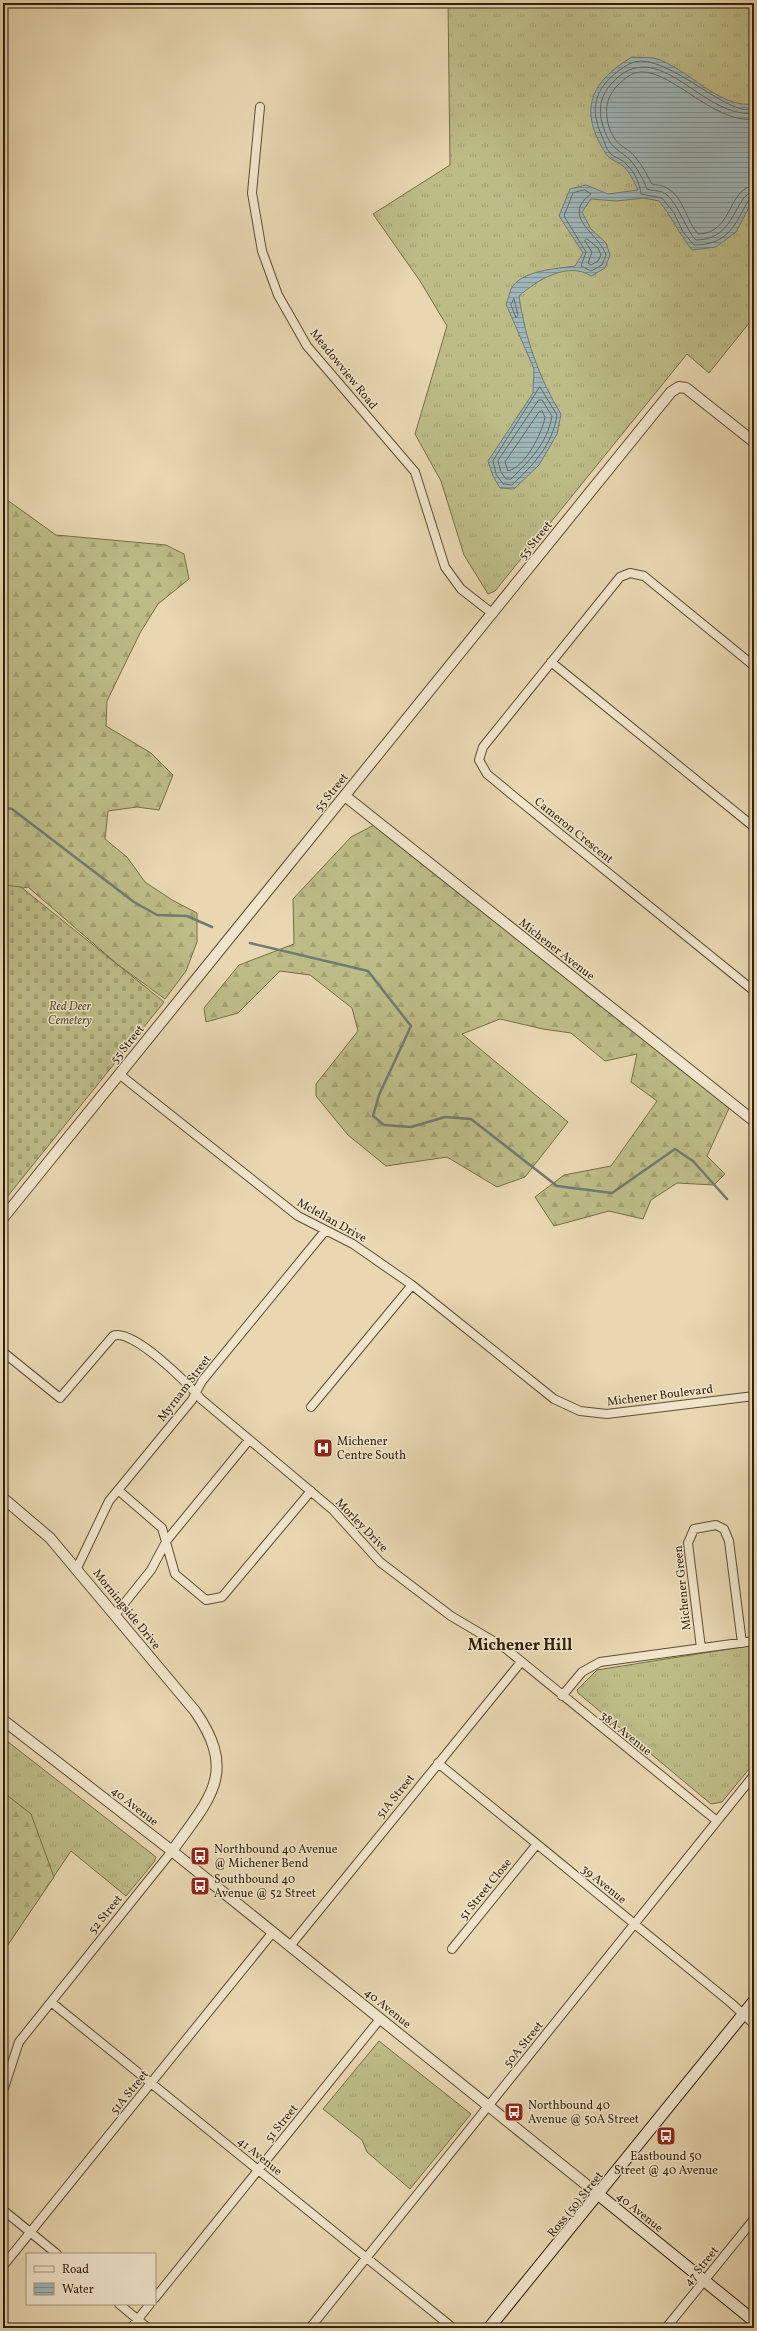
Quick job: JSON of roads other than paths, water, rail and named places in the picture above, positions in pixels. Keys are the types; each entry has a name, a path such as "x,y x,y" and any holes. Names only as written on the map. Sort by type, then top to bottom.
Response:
{"main road":[{"name":"Ross (50) Street","path":"490,2328 754,2001"},
{"name":"40 Avenue","path":"598,2195 754,2321"}],"street":[{"name":"Meadowview Road","path":"260,106 252,193 262,251 278,295 307,346 415,472 445,567 461,589 493,614"},
{"name":"55 Street","path":"3,1218 671,392 682,386 690,390 754,442"},
{"name":"Cameron Crescent","path":"754,666 644,576 635,573 620,577 483,747 479,760 483,770 754,991"},
{"path":"551,662 754,827"},
{"name":"Michener Avenue","path":"345,796 754,1121"},
{"name":"Mclellan Drive","path":"119,1074 298,1216 361,1249 412,1285 473,1335"},
{"name":"Myrnam Street","path":"77,1568 107,1504 192,1400 202,1381 325,1231"},
{"path":"311,1407 412,1285"},
{"name":"Morley Drive","path":"3,1352 60,1398 109,1340 119,1334 138,1342 188,1383 196,1393 249,1440 311,1491 348,1526 380,1562 451,1616 506,1648 521,1662"},
{"name":"Michener Boulevard","path":"473,1335 549,1396 572,1408 591,1414 615,1414 754,1396"},
{"path":"115,1615 152,1570 167,1540 249,1440"},
{"path":"118,1490 161,1526 167,1540 172,1565 179,1578 206,1600 222,1597 311,1491"},
{"name":"Morningside Drive","path":"3,1498 48,1535 77,1568 194,1711 209,1734 215,1750"},
{"name":"Michener Green","path":"701,1648 688,1543 694,1530 716,1525 724,1529 730,1541 742,1643"},
{"path":"562,1696 582,1672 600,1662 754,1641"},
{"name":"38A Avenue","path":"521,1662 717,1821"},
{"name":"51A Street","path":"290,1946 521,1662"},
{"name":"40 Avenue","path":"3,1720 172,1851 598,2195"},
{"name":"52 Street","path":"3,2091 17,2045 172,1851 210,1797 218,1772 215,1750"},
{"name":"39 Avenue","path":"438,1763 736,2007 754,2024"},
{"name":"50A Street","path":"310,2328 754,1775"},
{"name":"51 Street Close","path":"452,1949 537,1844"},
{"name":"51A Street","path":"3,2266 273,1932"},
{"name":"41 Avenue","path":"51,2002 453,2328"},
{"name":"51 Street","path":"156,2297 380,2019"},
{"path":"3,2210 56,2253"},
{"name":"47 Street","path":"666,2328 754,2219"},
{"path":"120,2305 148,2328"},
{"path":"131,2328 149,2305"}],"water":[{"path":"632,57 654,58 679,70 728,100 741,104 754,104 754,198 736,232 716,247 692,250 659,201 644,198 616,201 591,199 582,212 591,229 606,243 610,255 605,268 591,276 582,272 573,271 553,274 535,284 519,296 525,327 534,357 546,386 561,414 557,434 539,465 514,489 500,488 493,476 488,461 533,393 534,369 506,304 511,289 523,278 531,274 575,266 583,253 559,216 570,189 586,185 608,194 638,190 625,168 606,154 597,138 592,124 591,111 593,98 598,87 606,77"}],"waterway":[{"path":"3,807 12,809 134,902 157,915 187,916 212,927"},
{"path":"250,943 368,971 411,1026 379,1095 373,1116 384,1125 411,1127 445,1117 471,1119 557,1186 612,1193 675,1149 693,1161 727,1199"}],"place":[{"name":"Michener Centre South","path":"323,1448"},
{"name":"Northbound 40 Avenue @ Michener Bend","path":"200,1856"},
{"name":"Southbound 40 Avenue @ 52 Street","path":"200,1886"},
{"name":"Northbound 40 Avenue @ 50A Street","path":"514,2112"},
{"name":"Eastbound 50 Street @ 40 Avenue","path":"666,2136"}],"district":[{"name":"Michener Hill","path":"520,1644"}],"park label":[{"name":"Red Deer Cemetery","path":"70,1013"}]}
